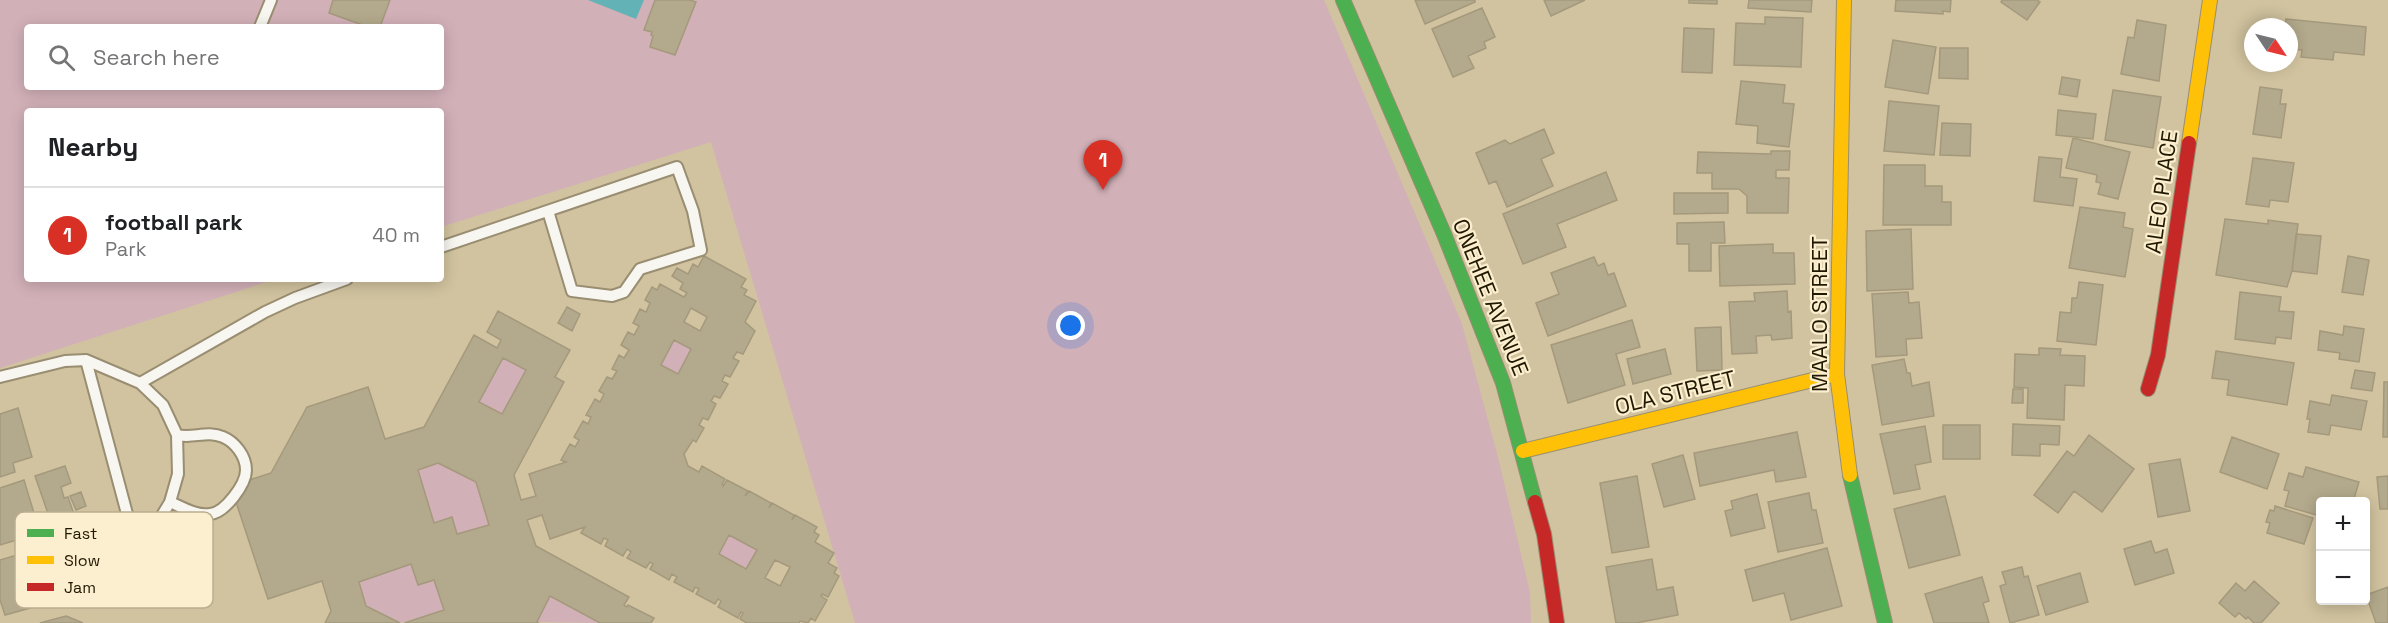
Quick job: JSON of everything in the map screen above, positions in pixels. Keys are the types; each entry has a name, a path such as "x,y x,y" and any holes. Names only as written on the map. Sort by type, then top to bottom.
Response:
{"street":[{"name":"ONEHEE AVENUE","path":"1343,0 1444,234 1494,361 1523,451 1544,534 1557,623"},
{"name":"MAALO STREET","path":"1844,0 1837,374 1852,491 1885,623"},
{"name":"ALEO PLACE","path":"2148,389 2158,355 2210,0"},
{"name":"OLA STREET","path":"1523,451 1837,374"}],"lane":[{"path":"261,24 271,0"},
{"path":"444,246 548,211 677,168 693,211 701,250 640,269 624,292 612,296 572,291 548,211"},
{"path":"140,383 265,312 339,282"},
{"path":"86,360 127,512"},
{"path":"0,377 64,361 86,360 140,383 163,405 177,435 178,474 170,502 164,512"},
{"path":"177,435 188,438 205,434 223,437 237,448 246,463 247,472 230,502 218,513 213,513"},
{"path":"170,502 195,512"}],"shaded area":[{"path":"0,0 1324,0 1462,324 1498,457 1530,592 1531,623 855,623 711,142 444,226 444,108 24,108 24,282 267,282 0,368"},
{"path":"674,340 691,349 678,374 661,365"},
{"path":"503,358 526,370 502,414 479,402"},
{"path":"438,463 476,482 489,525 457,534 452,517 434,523 418,470"},
{"path":"729,535 757,550 746,569 719,554"},
{"path":"411,564 418,585 434,580 444,610 400,623 366,606 359,582"},
{"path":"550,596 600,623 537,622"}],"water":[{"path":"588,0 644,0 636,19"}],"building":[{"path":"333,0 390,0 381,24 360,24 329,13"},
{"path":"655,0 696,2 675,55 650,47 652,32 644,30"},
{"path":"1415,0 1475,0 1475,2 1425,24"},
{"path":"1544,0 1585,0 1551,16"},
{"path":"1689,0 1717,0 1717,4 1689,3"},
{"path":"1749,0 1812,0 1811,12 1748,8"},
{"path":"1896,0 1951,0 1950,12 1943,11 1943,14 1895,11"},
{"path":"2002,0 2037,0 2040,2 2027,20 2001,2"},
{"path":"1482,8 1495,37 1484,42 1486,48 1468,56 1474,68 1453,77 1432,29"},
{"path":"1765,17 1803,18 1801,67 1734,65 1736,23 1765,24"},
{"path":"2137,20 2166,25 2159,81 2121,74 2128,37 2134,38"},
{"path":"2298,20 2366,27 2364,55 2334,52 2333,60 2301,57 2302,50 2298,50"},
{"path":"1684,28 1714,29 1712,73 1682,72"},
{"path":"1893,40 1936,47 1928,94 1885,87"},
{"path":"1940,48 1968,48 1968,79 1939,78"},
{"path":"2062,77 2080,80 2077,97 2059,94"},
{"path":"1741,81 1785,85 1783,103 1794,104 1789,147 1757,143 1758,126 1736,124"},
{"path":"2260,87 2282,90 2280,104 2286,104 2281,138 2253,134"},
{"path":"2113,90 2161,97 2153,148 2105,140"},
{"path":"1889,101 1939,106 1934,155 1884,151"},
{"path":"2058,110 2096,114 2093,139 2056,135"},
{"path":"1942,123 1971,124 1970,156 1940,155"},
{"path":"1544,129 1554,153 1541,159 1553,186 1507,207 1496,181 1489,184 1476,153 1505,140 1510,144"},
{"path":"2073,138 2130,152 2118,199 2098,194 2101,183 2096,182 2097,175 2066,168"},
{"path":"1771,151 1790,151 1789,170 1776,170 1776,178 1789,178 1788,213 1747,213 1747,196 1739,189 1712,189 1712,173 1697,173 1698,152 1771,154"},
{"path":"2039,157 2062,159 2060,177 2077,179 2073,206 2034,201"},
{"path":"2253,158 2294,163 2288,202 2270,200 2269,207 2246,204"},
{"path":"1884,165 1925,165 1925,186 1942,186 1942,202 1951,202 1951,225 1883,225"},
{"path":"1606,172 1617,200 1557,224 1566,247 1523,264 1503,214"},
{"path":"1674,193 1728,193 1728,213 1674,214"},
{"path":"2080,207 2125,213 2123,227 2133,229 2125,277 2069,268"},
{"path":"2225,219 2268,224 2268,220 2298,224 2292,271 2287,287 2216,275"},
{"path":"1724,222 1725,243 1711,243 1711,271 1689,271 1689,244 1677,244 1677,223"},
{"path":"1911,229 1913,289 1867,291 1866,231"},
{"path":"2296,234 2321,236 2317,274 2292,271"},
{"path":"1773,244 1773,253 1794,253 1795,284 1720,286 1719,246"},
{"path":"704,256 746,279 741,287 747,290 744,295 756,301 745,322 755,331 743,354 737,352 733,358 739,361 730,377 725,375 722,381 728,384 720,398 714,396 711,401 716,404 708,420 703,418 699,425 704,428 696,442 693,440 684,454 688,466 699,472 702,466 725,479 723,486 727,480 748,491 745,496 749,491 771,503 769,508 772,503 794,515 792,520 795,515 817,527 814,532 819,535 815,542 834,553 828,563 837,568 834,573 839,576 828,597 822,594 821,596 827,600 815,621 811,618 808,623 800,621 799,623 747,623 740,619 743,613 741,612 738,618 718,607 721,601 718,599 715,604 696,594 699,589 695,587 693,592 674,582 677,577 672,574 669,580 650,569 653,564 650,562 646,568 627,558 631,552 627,549 623,556 605,546 608,540 604,538 601,544 581,533 585,527 550,539 542,515 527,520 536,546 629,597 624,605 654,618 651,623 600,623 550,596 537,622 539,623 404,623 444,610 434,580 418,585 411,564 359,582 366,606 400,623 325,623 331,611 322,581 268,599 235,499 246,481 271,473 307,407 368,387 385,439 424,427 474,335 497,348 501,340 487,332 498,311 570,350 555,377 564,382 514,475 521,500 536,496 529,474 566,462 561,460 570,444 575,447 579,440 574,437 583,421 588,424 591,417 586,415 595,399 600,402 604,394 599,391 607,377 612,379 617,371 612,369 619,355 624,358 629,350 621,345 628,332 634,335 639,326 633,323 640,309 646,312 650,303 645,300 652,287 657,290 660,284 684,297 687,293 680,289 683,283 672,276 677,268 688,274 693,264 698,267","holes":["691,308 707,317 700,331 684,322","674,340 691,349 678,374 661,365","503,358 526,370 502,414 479,402","438,463 476,482 489,525 457,534 452,517 434,523 418,470","729,535 757,550 746,569 719,554","775,560 790,567 780,586 765,578"]},
{"path":"2348,256 2369,260 2363,295 2342,292"},
{"path":"1594,257 1598,266 1604,263 1608,275 1614,273 1626,306 1548,336 1536,303 1559,294 1551,273"},
{"path":"2079,282 2103,285 2096,345 2057,341 2060,312 2071,313 2072,298 2077,298"},
{"path":"1787,291 1788,312 1791,311 1792,338 1772,340 1771,335 1756,336 1757,353 1732,354 1729,302 1755,301 1754,293"},
{"path":"1908,292 1909,303 1919,302 1922,338 1906,339 1907,355 1876,357 1872,294"},
{"path":"2240,292 2281,297 2279,311 2294,312 2291,339 2276,337 2275,344 2235,339"},
{"path":"567,307 580,314 572,331 558,323"},
{"path":"1632,320 1640,347 1616,354 1625,385 1568,403 1551,345"},
{"path":"2344,326 2364,329 2359,362 2339,359 2340,353 2318,350 2320,331 2343,335"},
{"path":"1721,327 1722,370 1697,371 1695,328"},
{"path":"2039,348 2061,349 2060,355 2085,356 2084,386 2065,385 2064,420 2027,418 2028,388 2014,387 2015,354 2039,355"},
{"path":"1665,349 1671,374 1633,384 1627,359"},
{"path":"2216,351 2294,363 2287,405 2227,395 2229,380 2212,378"},
{"path":"1904,359 1912,386 1929,382 1934,416 1882,425 1872,365"},
{"path":"2355,370 2375,373 2372,391 2351,388"},
{"path":"2384,382 2388,382 2388,437 2383,437"},
{"path":"2013,389 2023,389 2023,403 2012,403"},
{"path":"2332,395 2367,401 2361,430 2331,425 2329,435 2308,432 2310,419 2307,419 2310,401 2330,405"},
{"path":"18,408 32,457 13,463 15,472 0,477 0,414"},
{"path":"2013,424 2060,426 2059,445 2040,444 2040,456 2012,455"},
{"path":"1943,425 1980,425 1980,459 1943,459"},
{"path":"1925,426 1931,462 1915,465 1920,489 1894,494 1880,434"},
{"path":"1797,432 1806,477 1776,482 1774,470 1700,486 1694,453"},
{"path":"2089,435 2134,469 2102,512 2074,491 2058,513 2034,495 2067,451 2074,456"},
{"path":"2232,437 2279,454 2267,489 2220,472"},
{"path":"1683,455 1695,499 1664,507 1652,464"},
{"path":"2180,459 2190,511 2158,517 2149,464"},
{"path":"65,466 71,483 61,487 64,498 68,497 73,512 47,512 35,476"},
{"path":"2306,467 2359,482 2354,497 2316,497 2316,515 2285,506 2289,491 2284,490 2289,473 2303,477"},
{"path":"1637,476 1649,547 1612,553 1600,483"},
{"path":"2388,476 2388,509 2380,509 2377,477"},
{"path":"24,480 34,512 15,512 15,540 0,545 0,488"},
{"path":"81,492 86,506 76,510 70,496"},
{"path":"1809,493 1812,510 1816,510 1823,543 1778,552 1768,502"},
{"path":"1757,494 1765,528 1731,536 1725,511 1733,509 1731,501"},
{"path":"1945,496 1960,555 1909,568 1894,509"},
{"path":"2275,506 2313,518 2304,544 2267,533 2270,523 2266,522 2270,510 2274,511"},
{"path":"2151,541 2155,553 2167,549 2174,573 2135,585 2124,549"},
{"path":"1827,548 1842,606 1791,620 1784,593 1753,601 1745,570"},
{"path":"15,556 15,608 30,608 5,615 0,600 0,560"},
{"path":"1652,559 1657,590 1673,587 1678,615 1636,623 1616,623 1606,567"},
{"path":"2022,567 2024,577 2028,576 2039,615 2010,623 2000,586 2006,584 2002,572"},
{"path":"2080,573 2088,602 2046,615 2037,586"},
{"path":"1982,577 1989,601 1983,603 1989,623 1934,623 1925,594"},
{"path":"2254,581 2279,603 2261,623 2254,623 2239,613 2235,617 2219,603 2236,583 2245,591"},
{"path":"2388,587 2388,623 2376,623 2370,605 2370,594"},
{"path":"66,616 83,623 40,623"}],"traffic: fast":[{"path":"1343,0 1444,234 1503,383 1535,502"},
{"path":"1850,475 1885,623"}],"traffic: slow":[{"path":"1844,0 1837,374 1850,475"},
{"path":"2189,143 2210,0"},
{"path":"1523,451 1837,374"}],"traffic: jam":[{"path":"2148,389 2158,355 2189,143"},
{"path":"1535,502 1544,534 1557,623"}],"place":[{"name":"football park","path":"1103,190"}]}
